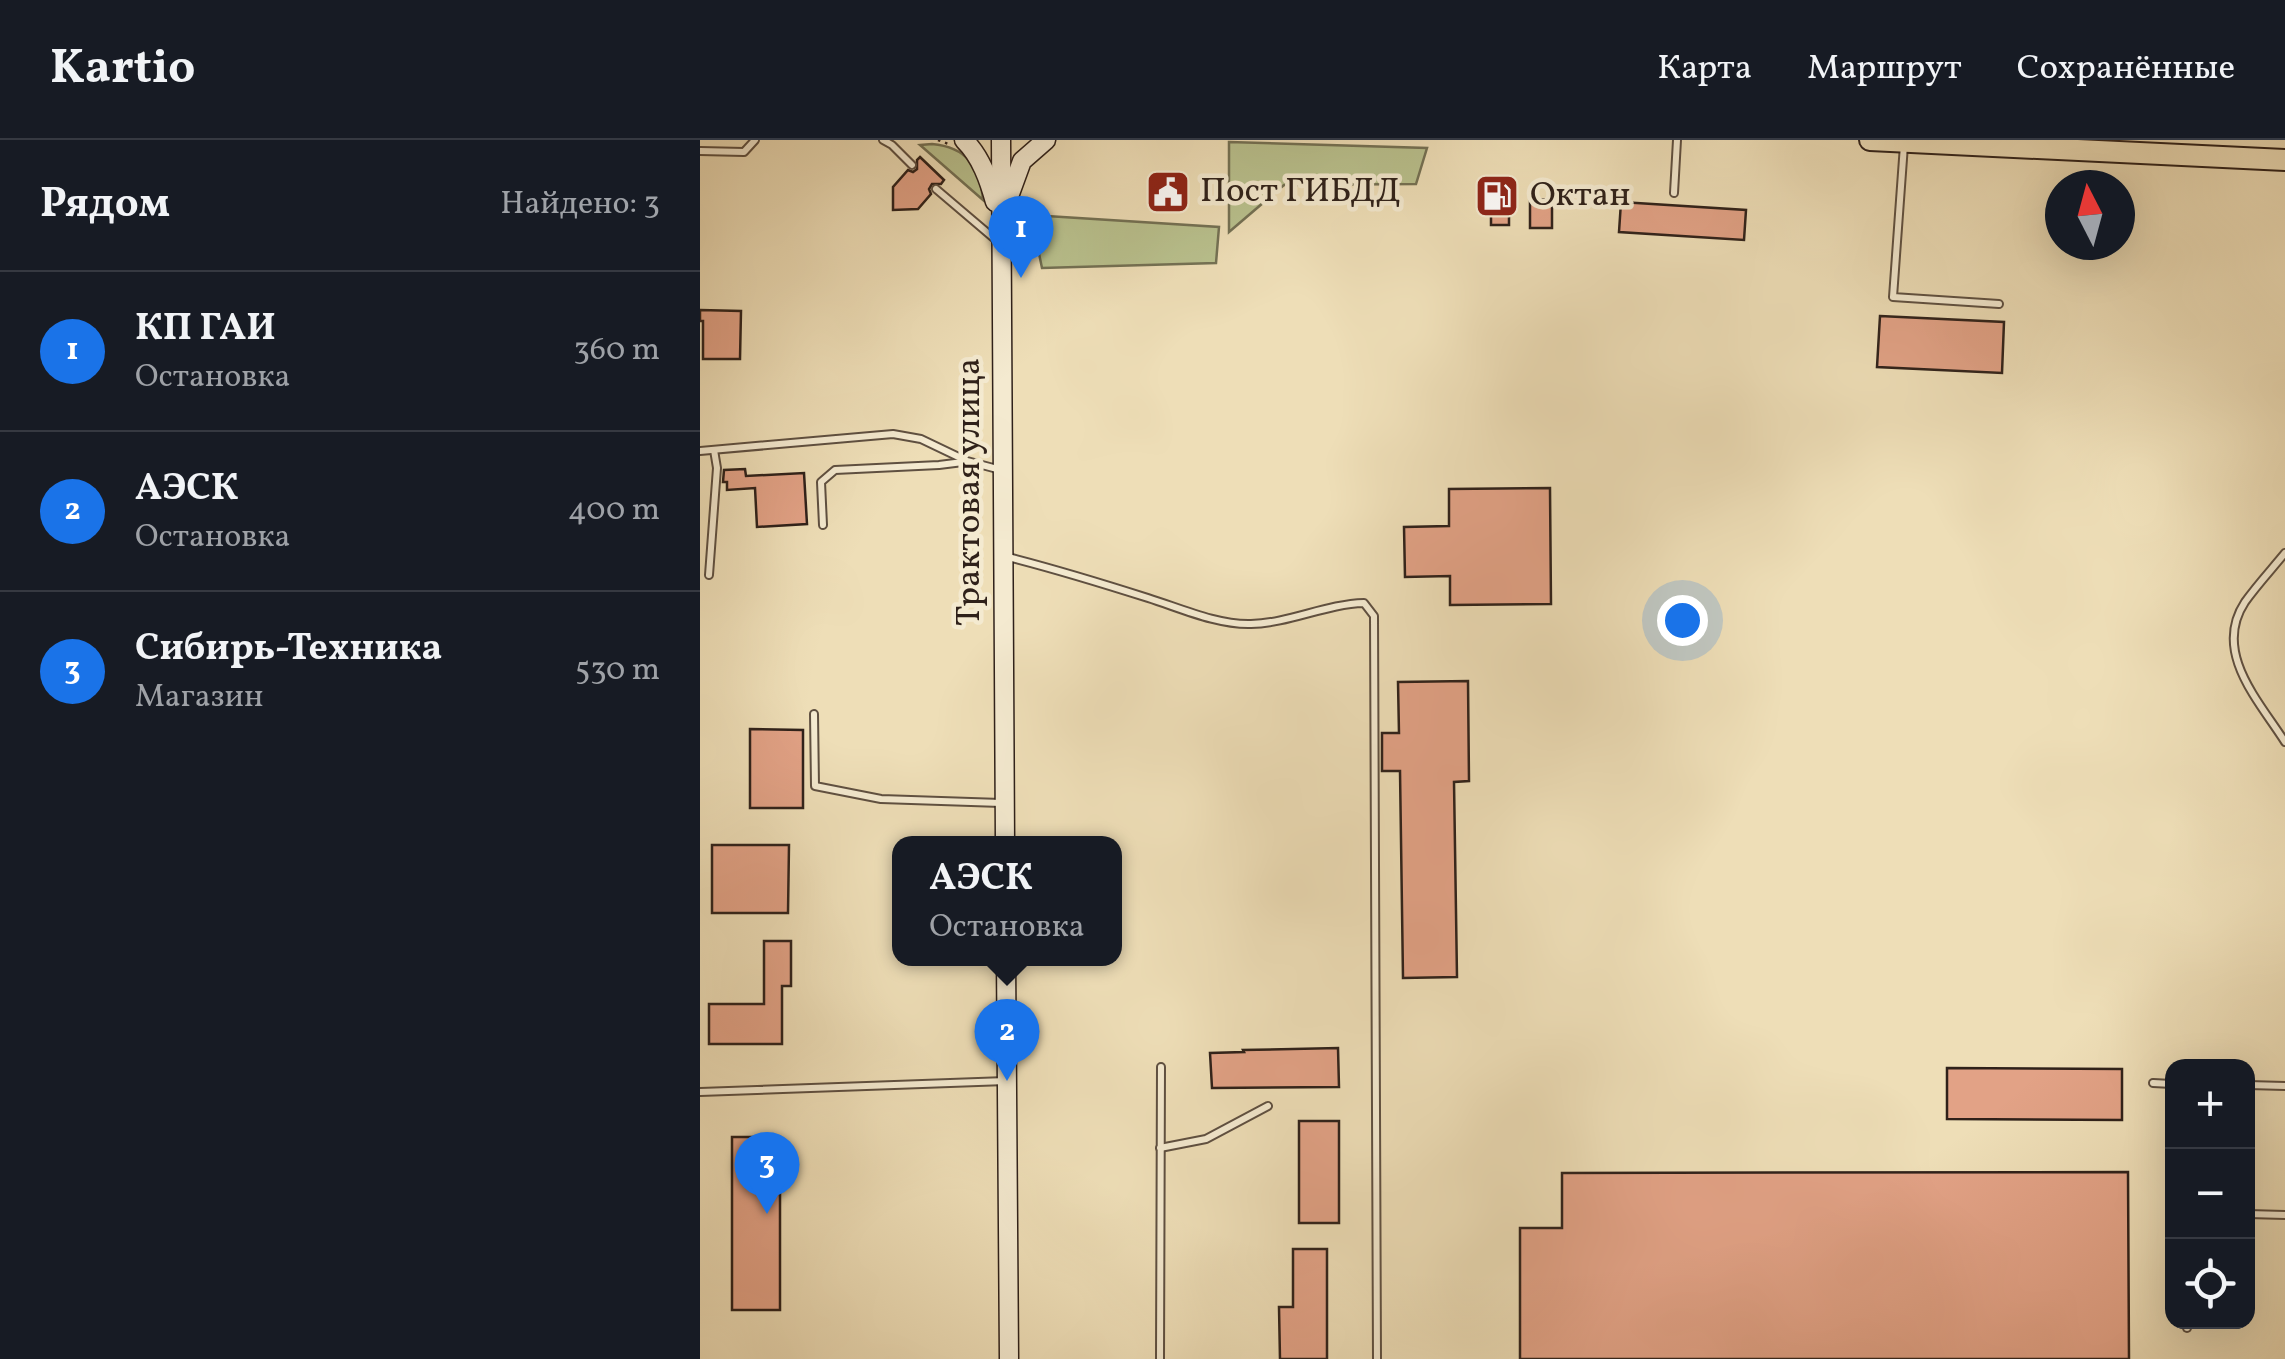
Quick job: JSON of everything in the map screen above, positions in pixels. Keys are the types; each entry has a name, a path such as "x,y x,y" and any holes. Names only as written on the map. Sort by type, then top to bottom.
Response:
{"highway":[{"path":"1870,140 2285,160"},
{"path":"2179,155 2285,174"}],"main road":[{"path":"964,140 986,175 1000,222"},
{"name":"Трактовая улица","path":"1001,140 1005,836"},
{"path":"1000,222 1022,162 1046,140"},
{"path":"1006,966 1009,1359"}],"lane":[{"path":"700,151 744,152 755,140"},
{"path":"883,140 912,166"},
{"path":"1674,193 1677,140"},
{"path":"1904,142 1893,297 1998,304"},
{"path":"936,188 1001,244"},
{"path":"700,451 893,434 920,439 967,461 1002,471"},
{"path":"709,576 714,450"},
{"path":"823,525 822,482 835,470 940,466 967,461"},
{"path":"2285,553 2243,605 2232,640 2243,680 2285,742"},
{"path":"1002,555 1209,618 1249,624 1346,604 1364,604 1374,616 1377,1359"},
{"path":"814,714 816,786 881,800 1004,803"},
{"path":"1160,1359 1161,1067"},
{"path":"700,1092 1007,1082"},
{"path":"2152,1083 2165,1084"},
{"path":"2255,1085 2285,1086"},
{"path":"1160,1148 1206,1138 1268,1106"},
{"path":"2255,1214 2285,1215"}],"green space":[{"path":"1229,142 1427,148 1416,184 1284,185 1229,232"},
{"path":"920,145 954,149 970,161 979,178 983,200"},
{"path":"1031,215 1219,227 1216,263 1042,268"}],"building":[{"path":"920,157 944,180 932,184 931,194 918,209 893,210 893,187 908,170 917,169"},
{"name":"Пост ГИБДД","path":"1153,176 1172,178 1171,188 1185,189 1183,206 1169,204 1170,196 1151,195"},
{"path":"1491,193 1509,194 1509,225 1491,225"},
{"path":"1530,199 1552,200 1552,228 1530,228"},
{"path":"1621,202 1746,210 1744,240 1619,232"},
{"path":"700,310 741,311 740,359 703,359"},
{"path":"1880,316 2004,322 2002,373 1877,367"},
{"path":"745,469 746,476 804,473 807,524 757,527 755,488 727,490 727,482 723,482 724,470"},
{"path":"1550,488 1551,604 1450,605 1450,576 1405,577 1404,527 1449,526 1449,489"},
{"path":"1468,681 1469,781 1454,782 1457,977 1403,978 1400,771 1382,771 1382,733 1399,733 1398,682"},
{"path":"750,729 803,730 803,808 750,808"},
{"path":"712,845 789,845 788,913 712,913"},
{"path":"764,941 791,941 791,986 782,986 782,1044 709,1044 709,1004 764,1004"},
{"path":"1338,1048 1339,1087 1212,1088 1210,1053"},
{"path":"1947,1068 2122,1069 2122,1120 1947,1119"},
{"path":"1299,1121 1339,1121 1339,1223 1299,1223"},
{"path":"732,1137 780,1137 780,1310 732,1310"},
{"path":"2128,1172 2129,1359 1520,1359 1520,1228 1562,1228 1562,1173"},
{"path":"1293,1249 1327,1249 1327,1359 1280,1359 1279,1307 1293,1307"}],"place":[{"name":"Пост ГИБДД","path":"1168,192"},
{"name":"Октан","path":"1497,196"},
{"name":"КП ГАИ","path":"1021,278"},
{"name":"АЭСК","path":"1007,1081"},
{"name":"Сибирь-Техника","path":"767,1214"}]}
